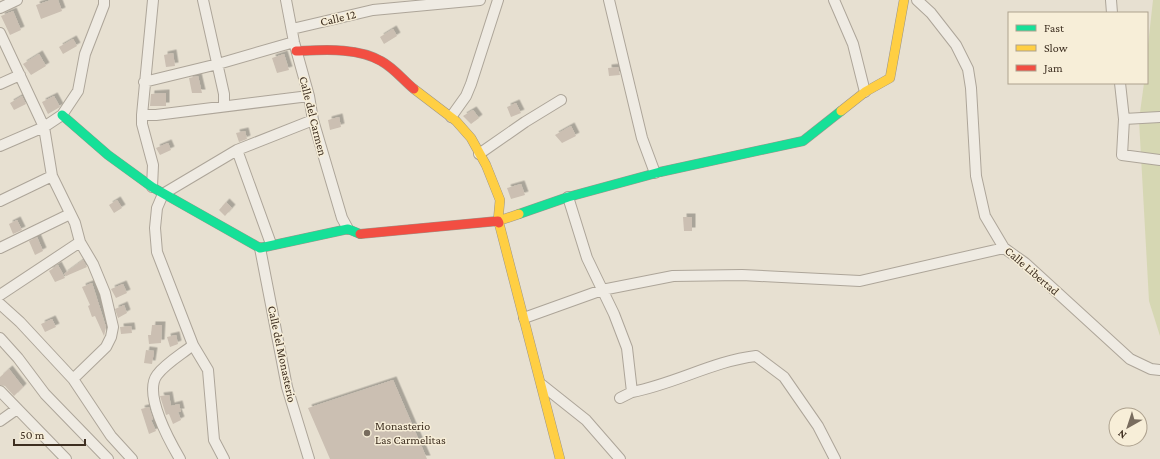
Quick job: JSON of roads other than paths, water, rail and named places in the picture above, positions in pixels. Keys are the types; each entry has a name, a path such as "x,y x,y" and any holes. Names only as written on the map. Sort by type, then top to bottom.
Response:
{"street":[{"path":"0,8 17,0"},
{"path":"0,146 44,127 62,115 78,91 85,54 104,5 104,0"},
{"path":"152,187 153,165 142,124 142,115 153,0"},
{"path":"203,0 224,94 224,106"},
{"name":"Calle del Carmen","path":"286,0 295,47 309,96 313,120 342,218 348,229"},
{"name":"Calle 12","path":"292,29 374,10 480,0"},
{"path":"451,117 466,96 471,84 498,0"},
{"path":"609,0 642,138 654,173"},
{"path":"834,0 853,44 865,92"},
{"path":"62,115 108,155 152,187 260,248 271,244 348,229 358,234 498,221 568,197 654,173 803,141 865,92 890,78 904,0"},
{"name":"Calle Libertad","path":"917,0 931,14 956,45 968,68 971,88 976,176 985,216 1004,248 1025,263 1130,359 1151,369 1160,370"},
{"path":"1110,0 1112,12"},
{"path":"0,33 44,127 52,176 70,214 80,242 93,264 106,293 113,327 111,337 106,346 73,379"},
{"path":"144,82 295,47 345,52 375,58 392,68 416,91 451,117 467,132 501,202 498,221 542,385 560,459"},
{"path":"0,84 20,75"},
{"path":"1120,84 1124,119 1122,155 1160,160"},
{"path":"142,115 156,115 309,96"},
{"path":"479,154 525,122 561,100"},
{"path":"1124,119 1160,117"},
{"path":"224,459 214,440 208,370 193,345 157,252 155,228 157,208 163,194 237,150 313,120"},
{"path":"237,150 271,244"},
{"path":"0,201 52,176"},
{"path":"568,197 587,258 614,314 627,348 632,392"},
{"path":"0,248 70,214"},
{"path":"0,295 80,242"},
{"name":"Calle del Monasterio","path":"260,248 287,387 308,459"},
{"path":"524,318 602,290 673,276 742,275 860,281 1004,248"},
{"path":"0,304 20,322 73,379 111,436 132,459"},
{"path":"0,338 18,358 45,394 108,459"},
{"path":"180,459 161,425 156,407 153,384 157,375 193,345"},
{"path":"620,398 632,392 653,388 736,358 756,356 784,377 818,426 835,459"},
{"path":"542,385 586,420 620,459"},
{"path":"0,391 66,459"},
{"path":"0,421 17,409"}],"place":[{"name":"Monasterio Las Carmelitas","path":"367,433"}]}
